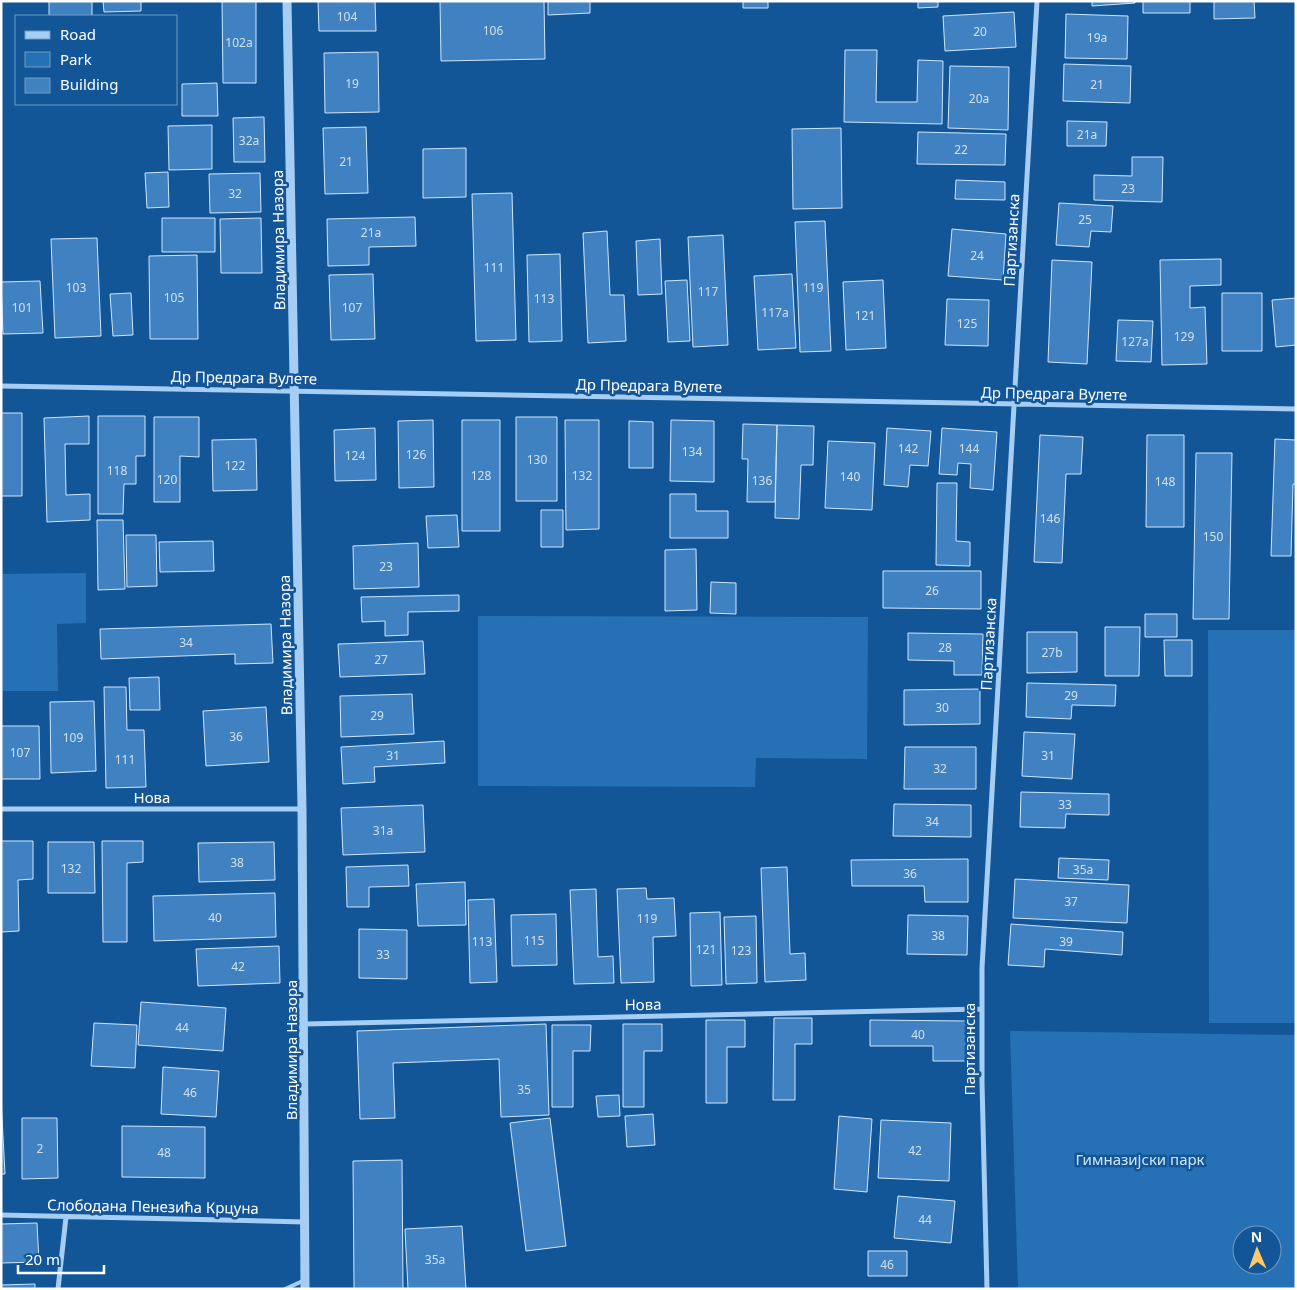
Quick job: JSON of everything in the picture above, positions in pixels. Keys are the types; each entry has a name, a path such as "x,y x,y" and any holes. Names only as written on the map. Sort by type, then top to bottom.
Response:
{"street":[{"name":"Владимира Назора","path":"287,1 302,809 305,1024 305,1284"},
{"name":"Партизанска","path":"987,1289 981,1009 1037,1"},
{"name":"Др Предрага Вулете","path":"1,386 1296,409"},
{"name":"Нова","path":"1,809 302,809"},
{"name":"Нова","path":"305,1024 981,1009"},
{"name":"Слободана Пенезића Крцуна","path":"1,1215 305,1222"},
{"path":"58,1289 66,1216"}],"lane":[{"path":"286,1289 305,1284"}],"green space":[{"path":"86,573 86,623 57,624 58,691 1,691 1,574"},
{"path":"478,616 868,617 867,759 756,758 755,787 478,786"},
{"path":"1208,630 1296,630 1296,1023 1209,1023"},
{"name":"Гимназијски парк","path":"1010,1031 1296,1035 1296,1289 1018,1289"}],"building":[{"path":"49,1 92,1 92,15 49,15"},
{"path":"103,1 141,1 141,11 104,12"},
{"path":"222,1 256,1 256,83 223,83"},
{"path":"318,1 375,1 376,31 319,31"},
{"path":"440,1 544,1 545,59 441,61"},
{"path":"548,1 590,1 590,13 548,15"},
{"path":"743,1 768,1 768,8 743,8"},
{"path":"918,1 938,1 938,7 918,8"},
{"path":"1092,1 1135,1 1135,3 1092,6"},
{"path":"1143,1 1190,1 1190,13 1143,13"},
{"path":"1214,1 1254,1 1255,18 1214,19"},
{"path":"1014,12 1016,47 945,51 943,16"},
{"path":"1066,14 1128,16 1127,59 1065,58"},
{"path":"845,50 877,50 876,102 917,102 918,60 943,61 942,124 844,122"},
{"path":"378,52 379,112 325,113 324,53"},
{"path":"1064,64 1131,66 1130,103 1063,101"},
{"path":"950,66 1009,67 1008,130 948,128"},
{"path":"217,83 218,116 182,116 182,84"},
{"path":"264,117 265,162 234,162 233,118"},
{"path":"1067,121 1107,122 1106,146 1067,146"},
{"path":"212,125 212,169 169,170 168,126"},
{"path":"366,127 368,193 325,194 323,128"},
{"path":"841,128 842,208 793,209 792,129"},
{"path":"918,132 1006,134 1005,165 917,164"},
{"path":"466,148 466,197 423,198 423,149"},
{"path":"1132,157 1163,157 1162,202 1094,200 1094,175 1132,176"},
{"path":"168,172 169,207 147,208 145,173"},
{"path":"260,173 261,212 210,213 209,174"},
{"path":"956,180 1005,182 1005,200 955,199"},
{"path":"512,193 516,340 476,341 472,194"},
{"path":"1059,203 1113,206 1111,232 1091,231 1089,247 1056,245"},
{"path":"415,217 416,246 369,247 369,265 328,266 327,219"},
{"path":"162,218 215,218 215,252 162,252"},
{"path":"261,218 262,273 221,273 220,219"},
{"path":"825,221 831,351 800,352 795,222"},
{"path":"952,229 1006,234 1003,280 948,276"},
{"path":"607,231 610,295 624,295 626,341 588,343 583,233"},
{"path":"723,235 728,345 693,347 688,237"},
{"path":"97,238 101,336 55,338 51,239"},
{"path":"660,239 662,294 638,295 636,241"},
{"path":"560,254 562,341 529,342 527,255"},
{"path":"197,255 198,339 150,339 149,256"},
{"path":"1221,259 1221,285 1190,286 1190,308 1205,307 1207,364 1162,365 1160,260"},
{"path":"1052,260 1092,262 1087,364 1048,362"},
{"path":"373,274 375,339 331,340 329,275"},
{"path":"792,274 796,348 758,350 754,276"},
{"path":"687,280 690,341 668,342 665,281"},
{"path":"883,280 886,348 846,350 843,282"},
{"path":"40,281 43,333 3,334 1,282"},
{"path":"131,293 133,335 113,336 110,294"},
{"path":"1222,293 1262,293 1262,351 1222,351"},
{"path":"1296,298 1296,345 1276,347 1272,300"},
{"path":"947,299 989,300 988,346 945,345"},
{"path":"1118,320 1153,321 1151,362 1116,361"},
{"path":"1,413 22,413 22,496 1,496"},
{"path":"89,416 89,444 65,444 66,495 90,494 90,520 47,522 44,418"},
{"path":"98,416 145,416 145,456 136,456 136,484 124,484 123,514 98,514"},
{"path":"154,417 199,417 199,457 180,456 180,502 154,502"},
{"path":"516,417 557,417 557,501 516,501"},
{"path":"433,420 434,487 399,488 398,421"},
{"path":"462,420 500,420 500,531 462,531"},
{"path":"565,420 599,420 599,529 566,530"},
{"path":"671,420 714,421 714,482 670,481"},
{"path":"629,421 653,422 653,468 629,468"},
{"path":"743,424 777,425 775,502 747,502 748,459 742,459"},
{"path":"777,425 814,426 813,465 801,465 799,519 775,518"},
{"path":"375,428 376,480 335,481 334,430"},
{"path":"887,428 931,431 928,466 910,465 908,487 884,485"},
{"path":"942,428 997,432 993,490 970,488 971,464 958,463 957,475 939,474"},
{"path":"1040,435 1083,437 1081,474 1066,474 1062,563 1034,562"},
{"path":"1147,435 1184,435 1184,527 1146,527"},
{"path":"256,439 257,490 213,491 212,440"},
{"path":"1275,439 1296,440 1296,484 1293,484 1291,556 1271,556"},
{"path":"828,441 875,443 872,510 825,508"},
{"path":"1196,453 1232,453 1229,619 1193,619"},
{"path":"937,483 957,483 956,541 970,542 970,566 936,565"},
{"path":"670,494 696,494 696,511 728,511 728,538 670,538"},
{"path":"541,510 563,510 563,547 541,547"},
{"path":"457,515 459,547 428,548 426,516"},
{"path":"97,520 123,520 125,589 98,590"},
{"path":"126,535 156,535 157,586 127,587"},
{"path":"213,541 214,571 160,572 159,542"},
{"path":"418,543 419,587 354,589 353,546"},
{"path":"696,549 697,610 665,611 665,550"},
{"path":"883,571 981,571 981,609 883,608"},
{"path":"711,582 736,583 736,614 710,613"},
{"path":"459,595 459,611 408,612 408,635 385,636 385,621 362,622 361,597"},
{"path":"1145,614 1177,614 1177,637 1145,637"},
{"path":"271,624 273,663 235,664 235,654 101,659 100,629"},
{"path":"1105,627 1140,627 1139,676 1105,676"},
{"path":"1027,632 1077,632 1077,672 1027,673"},
{"path":"908,633 983,634 982,675 954,675 954,661 908,660"},
{"path":"1164,640 1192,640 1192,676 1165,676"},
{"path":"423,641 425,674 340,677 338,644"},
{"path":"159,677 160,710 130,710 129,678"},
{"path":"1027,683 1116,685 1115,706 1072,705 1071,719 1026,717"},
{"path":"104,687 126,687 127,730 144,730 146,787 106,788"},
{"path":"980,689 980,724 904,725 904,690"},
{"path":"412,694 414,734 341,737 340,696"},
{"path":"94,701 96,771 51,773 50,702"},
{"path":"266,707 269,762 206,766 203,711"},
{"path":"1,726 39,726 40,779 1,779"},
{"path":"1024,732 1075,734 1072,779 1022,776"},
{"path":"444,741 445,763 374,767 375,782 343,784 341,747"},
{"path":"905,747 976,747 976,789 904,789"},
{"path":"1021,792 1109,794 1109,815 1066,814 1065,828 1020,827"},
{"path":"894,804 971,805 971,837 893,836"},
{"path":"423,805 425,852 343,855 341,808"},
{"path":"1,841 33,841 33,879 18,880 19,931 1,932"},
{"path":"102,841 143,841 143,862 127,863 127,942 103,942"},
{"path":"48,842 94,842 95,893 48,893"},
{"path":"274,842 275,880 199,882 198,843"},
{"path":"1059,858 1109,860 1108,880 1058,878"},
{"path":"968,859 968,902 925,902 924,886 852,886 851,860"},
{"path":"408,865 409,886 369,887 369,907 347,907 346,867"},
{"path":"787,867 790,954 805,953 806,980 765,982 761,868"},
{"path":"1015,879 1129,885 1127,923 1013,918"},
{"path":"465,882 466,925 418,926 416,884"},
{"path":"646,888 647,899 674,898 676,936 653,937 654,982 621,983 617,889"},
{"path":"596,889 598,957 613,956 614,983 574,984 570,890"},
{"path":"275,893 276,937 154,941 153,896"},
{"path":"494,899 497,982 470,983 468,900"},
{"path":"720,912 722,985 691,986 690,913"},
{"path":"556,914 557,965 512,966 511,915"},
{"path":"908,915 968,916 967,955 907,954"},
{"path":"756,916 757,983 726,984 724,917"},
{"path":"1011,924 1123,932 1122,955 1045,949 1044,967 1008,965"},
{"path":"359,929 407,930 407,979 359,978"},
{"path":"279,946 280,983 198,986 196,949"},
{"path":"141,1002 226,1008 223,1051 138,1045"},
{"path":"774,1018 812,1018 812,1044 795,1044 795,1100 773,1100"},
{"path":"706,1020 745,1020 745,1047 727,1047 727,1103 706,1103"},
{"path":"870,1020 966,1021 966,1061 933,1061 933,1046 870,1046"},
{"path":"94,1023 137,1025 135,1068 91,1066"},
{"path":"546,1024 549,1115 501,1117 499,1059 393,1063 395,1118 360,1119 357,1031"},
{"path":"623,1024 662,1024 662,1051 644,1051 644,1107 623,1107"},
{"path":"552,1025 591,1025 590,1051 573,1051 573,1107 552,1107"},
{"path":"163,1067 219,1071 216,1117 161,1114"},
{"path":"619,1095 620,1116 598,1117 596,1096"},
{"path":"1,1098 5,1174 1,1174"},
{"path":"653,1114 655,1145 627,1147 625,1116"},
{"path":"839,1116 872,1119 867,1192 834,1189"},
{"path":"22,1118 57,1118 58,1178 22,1179"},
{"path":"550,1118 566,1246 526,1251 510,1123"},
{"path":"881,1120 951,1123 949,1181 878,1178"},
{"path":"122,1126 205,1127 205,1178 122,1177"},
{"path":"402,1160 403,1289 354,1289 353,1161"},
{"path":"898,1196 955,1201 951,1243 894,1238"},
{"path":"37,1223 39,1262 1,1263 1,1224"},
{"path":"462,1226 466,1289 408,1289 405,1229"},
{"path":"868,1251 907,1251 907,1276 868,1276"},
{"path":"35,1284 35,1289 1,1289 1,1285"}]}
